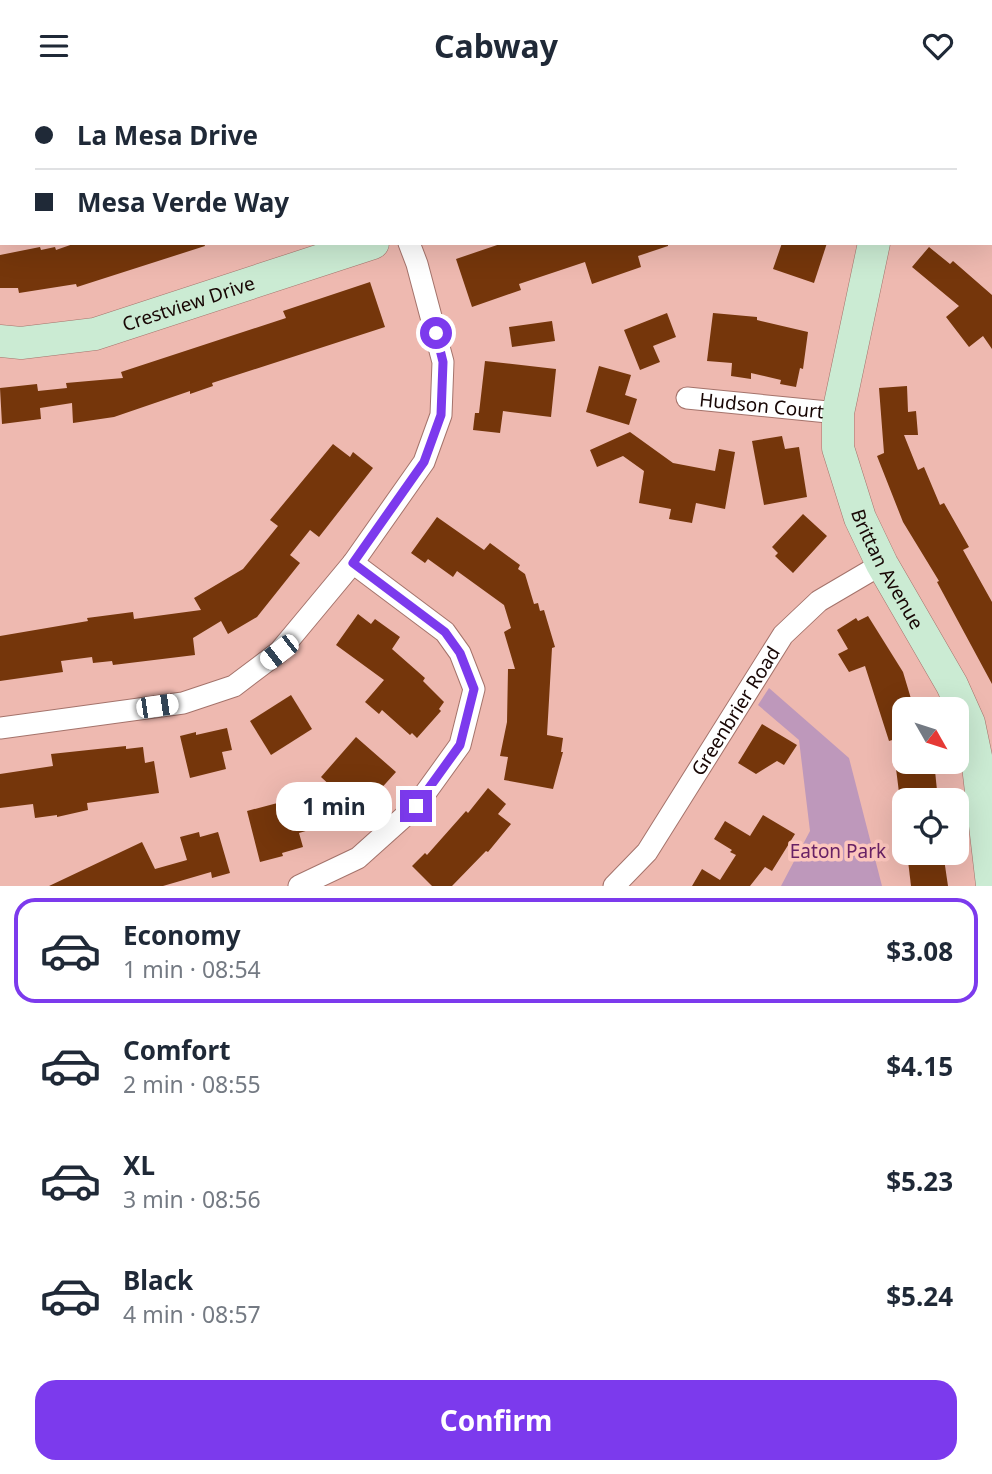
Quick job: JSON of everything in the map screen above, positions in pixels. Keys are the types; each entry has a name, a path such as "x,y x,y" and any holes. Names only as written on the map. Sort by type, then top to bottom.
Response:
{"main road":[{"name":"Crestview Drive","path":"0,341 21,343 95,334 367,245"},
{"name":"Brittan Avenue","path":"874,245 838,413 838,447 860,518 882,564 952,685 969,723 978,767 992,885"}],"street":[{"path":"0,728 183,703 234,687 279,652 353,563 424,462 441,415 443,362 410,245"},
{"name":"Hudson Court","path":"687,398 838,413"},
{"path":"299,886 358,858 416,806 460,745 474,689 460,653 445,632 353,563"},
{"name":"Greenbrier Road","path":"614,886 647,852 783,635 819,601 882,564"}],"green space":[{"name":"Eaton Park","path":"769,688 849,758 882,886 781,886 810,831 799,740 758,705"}],"building":[{"path":"70,245 205,246 77,287 76,284 19,293 18,288 0,288 0,255 40,247 41,250 55,247 56,250"},
{"path":"497,245 668,245 638,256 641,267 592,284 585,262 519,284 521,290 472,307 456,259"},
{"path":"781,245 826,245 814,283 773,269"},
{"path":"929,247 950,264 953,261 992,295 992,349 983,336 969,347 946,317 959,306 912,267"},
{"path":"370,282 385,327 212,383 213,386 190,394 190,391 114,417 73,423 72,403 40,408 41,419 2,424 0,388 37,384 38,391 67,388 66,383 123,378 121,372 286,318 283,311"},
{"path":"667,313 676,337 653,346 660,362 640,370 624,330"},
{"path":"713,313 757,317 757,320 808,332 803,369 800,368 796,387 780,384 781,380 751,373 751,379 731,376 732,363 707,361"},
{"path":"552,321 555,341 512,347 509,327"},
{"path":"485,361 556,369 551,417 503,411 500,433 473,430 475,413 479,413"},
{"path":"599,366 631,375 625,395 637,399 629,425 586,412"},
{"path":"907,386 908,412 916,411 918,435 904,435 918,470 924,467 940,505 944,503 969,547 963,550 992,602 992,684 937,582 939,581 903,522 877,456 884,453 879,388"},
{"path":"630,432 673,463 715,471 719,449 735,452 725,509 696,503 692,523 669,519 671,509 639,503 644,471 623,456 597,467 590,450"},
{"path":"782,436 785,449 799,447 807,497 764,505 752,441"},
{"path":"333,444 350,457 353,452 373,468 319,537 310,530 290,555 300,563 257,617 228,634 221,621 193,638 195,655 113,665 112,661 93,663 92,657 61,661 63,672 0,681 0,636 88,621 87,618 133,612 134,619 201,610 194,598 243,569 278,526 270,520"},
{"path":"803,514 827,536 793,573 775,556 778,553 772,547"},
{"path":"437,517 484,550 490,543 520,565 518,569 525,574 534,604 538,603 540,611 544,610 555,647 552,648 547,735 563,738 563,752 553,789 504,780 508,757 500,756 507,722 508,669 515,669 504,632 511,628 504,605 457,571 453,577 428,559 425,563 411,553"},
{"path":"358,614 371,624 375,619 400,637 392,649 425,678 423,681 444,702 439,709 441,711 417,738 382,710 379,714 365,702 384,680 336,645"},
{"path":"868,616 903,672 910,697 892,697 892,740 889,741 865,666 849,672 838,654 848,649 837,630 856,618 858,621"},
{"path":"291,695 312,729 271,755 250,721"},
{"path":"762,724 797,745 784,765 777,761 756,774 738,763"},
{"path":"227,728 232,750 222,752 226,769 190,778 180,736"},
{"path":"356,737 396,772 377,793 374,791 362,804 351,794 346,800 321,777"},
{"path":"126,746 126,749 143,747 145,763 154,761 159,793 87,803 88,810 57,817 35,818 33,804 0,808 0,774 53,766 51,754"},
{"path":"897,774 935,774 937,788 898,788"},
{"path":"488,788 506,804 498,814 511,824 488,852 486,851 452,886 432,886 412,866 425,853 427,855 466,811 468,813"},
{"path":"300,797 309,830 299,833 303,847 260,862 247,811"},
{"path":"763,815 795,834 772,871 765,867 750,886 692,886 702,869 720,880 736,855 714,839 725,821 750,836"},
{"path":"199,832 200,837 218,832 230,873 212,878 211,872 163,886 49,886 142,842 155,869 187,860 180,837"},
{"path":"909,865 945,865 948,886 911,886"}],"route":[{"path":"416,806 460,745 474,689 460,653 445,632 353,563 424,462 441,415 443,362 436,333"}]}
